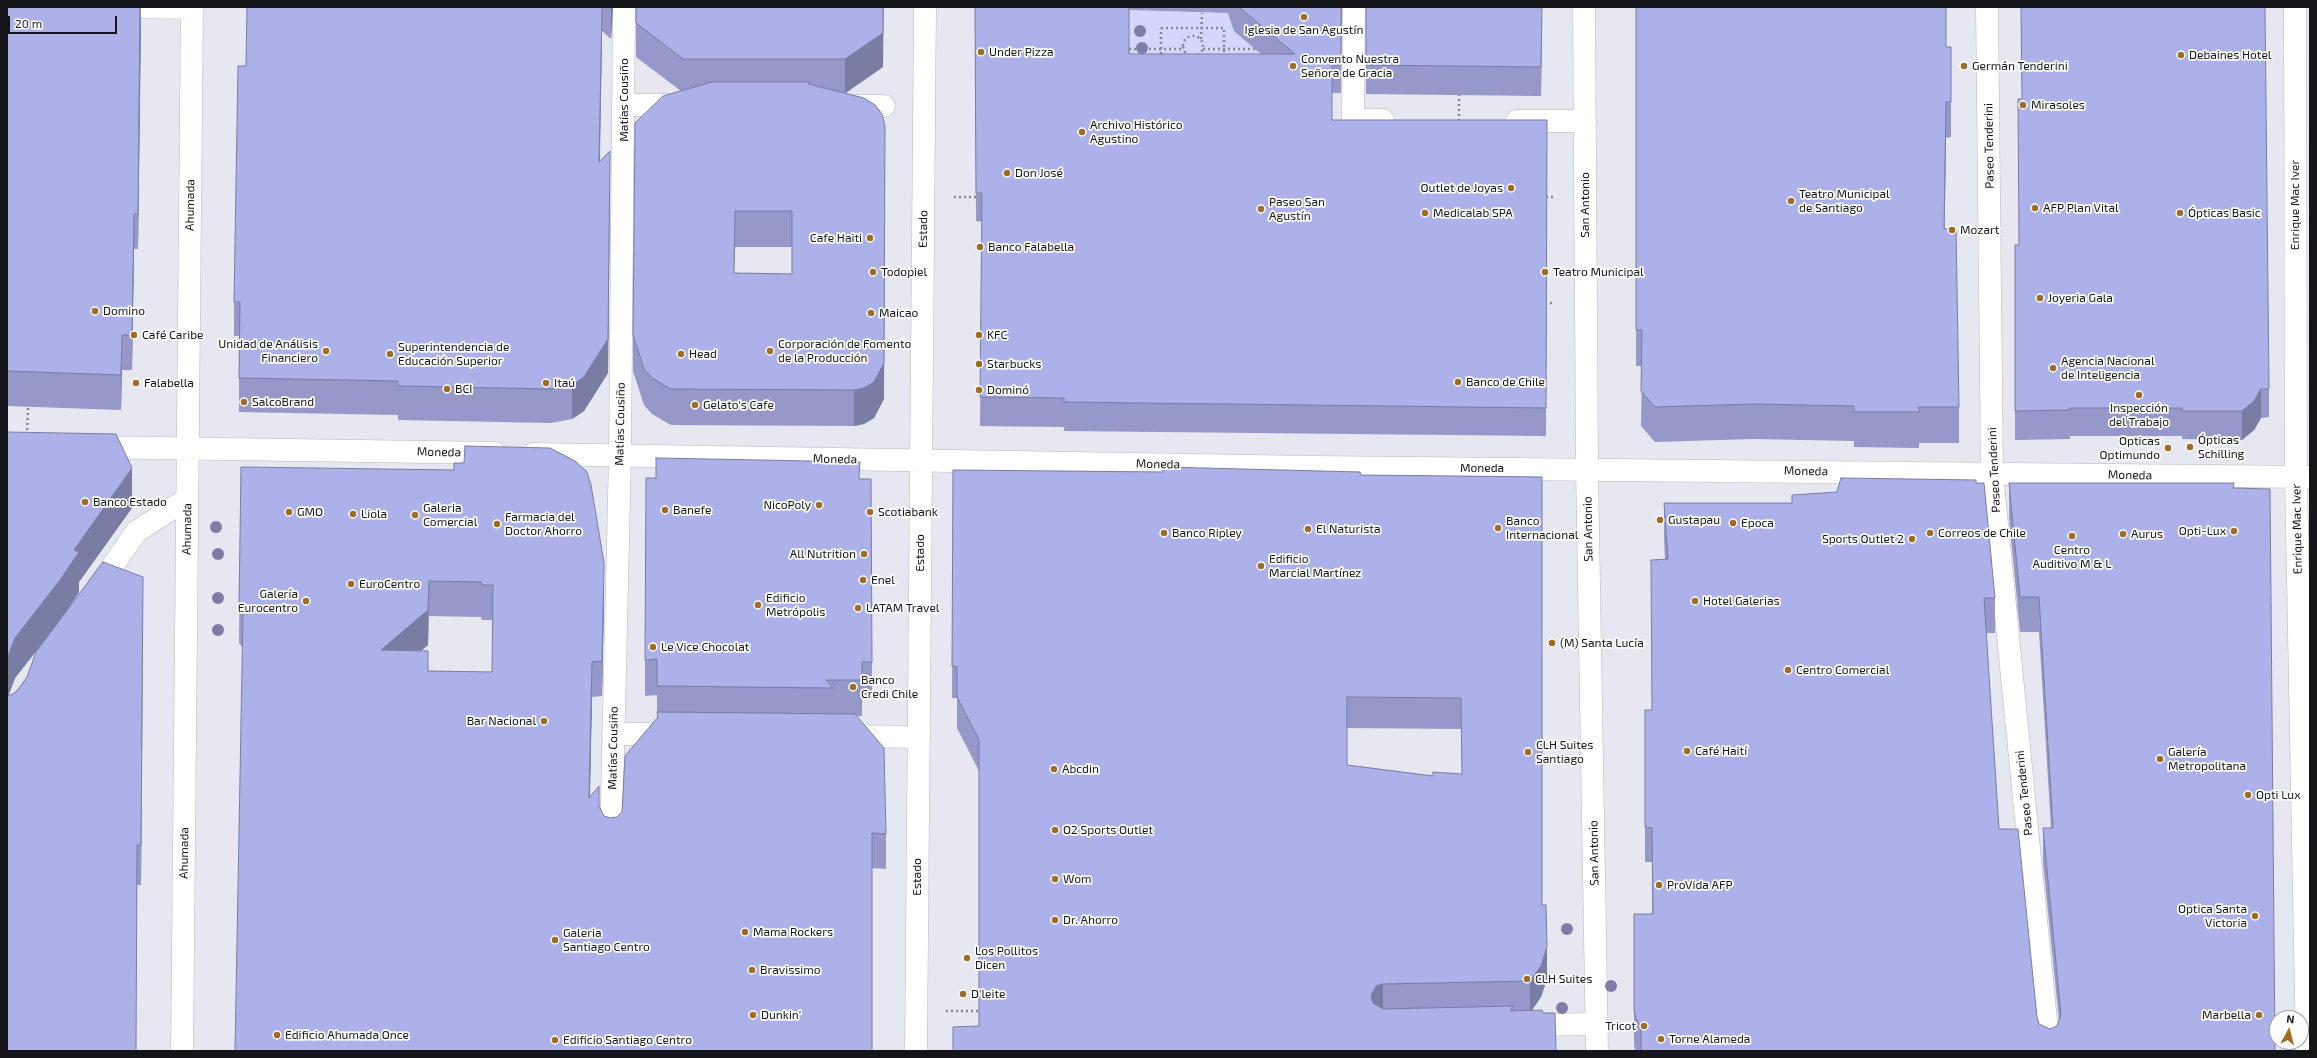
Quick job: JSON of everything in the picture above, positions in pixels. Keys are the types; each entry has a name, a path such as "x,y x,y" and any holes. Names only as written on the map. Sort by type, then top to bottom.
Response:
{"street":[{"path":"130,7 192,8"},
{"name":"Matías Cousiño","path":"611,841 620,456 624,7"},
{"name":"Estado","path":"916,1051 925,7"},
{"path":"1354,7 1353,120 1406,120"},
{"name":"San Antonio","path":"1584,7 1587,469 1597,1051"},
{"name":"Paseo Tenderini","path":"1987,7 1992,474 2049,1051"},
{"path":"2281,7 2286,22 2295,35"},
{"name":"Enrique Mac Iver","path":"2295,7 2303,476 2307,1051"},
{"name":"Ahumada","path":"182,1051 192,8"},
{"path":"624,105 703,105"},
{"path":"829,106 884,106"},
{"path":"1459,121 1585,121"},
{"name":"Moneda","path":"73,446 620,456 1992,474 2303,476"},
{"path":"83,609 136,532 187,499"},
{"path":"613,734 692,734"},
{"path":"825,736 918,737"},
{"path":"1508,1026 1597,1024"}],"path":[{"path":"1201,57 1202,13"},
{"path":"1161,28 1224,28 1224,68 1161,68 1161,49 1161,28"},
{"path":"1201,39 1196,36 1186,37 1183,42 1183,49 1187,54 1193,56 1202,50 1258,49"},
{"path":"1129,49 1183,49"},
{"path":"1201,63 1202,75"},
{"path":"1459,121 1460,95"},
{"path":"27,438 28,407"}],"shaded area":[{"path":"1129,10 1239,14 1258,36 1258,88 1129,87"}],"building":[{"path":"7,7 140,7 138,214 134,214 132,335 122,335 121,375 7,371"},
{"path":"247,7 602,7 599,162 610,151 608,339 584,377 572,385 551,389 398,386 398,381 239,378 240,302 234,302 238,66 246,66"},
{"path":"636,7 883,7 883,33 845,59 683,59 636,23"},
{"name":"Paseo San Agustín","path":"975,7 1129,7 1129,54 1295,54 1239,7 1341,7 1341,65 1332,65 1332,120 1547,120 1546,408 1064,402 1064,398 980,397 982,193 976,193"},
{"path":"1366,7 1542,7 1541,67 1366,65"},
{"name":"Teatro Municipal de Santiago","path":"1636,7 1946,7 1946,47 1951,47 1951,102 1946,102 1944,229 1956,228 1959,407 1919,407 1919,412 1854,412 1854,406 1753,404 1655,407 1641,391 1642,330 1636,330"},
{"path":"2021,7 2265,7 2269,389 2261,389 2254,401 2242,411 2182,411 2182,408 2070,408 2070,410 2015,411 2015,245 2019,245 2018,99 2022,99"},
{"path":"712,82 810,82 808,84 864,98 875,105 882,114 885,126 884,363 874,382 864,388 854,390 671,389 652,378 644,369 633,335 635,123 663,96","holes":["735,211 792,211 792,274 734,273"]},
{"path":"7,432 116,434 132,468 74,550 79,552 60,580 15,638 7,659"},
{"path":"465,446 550,448 575,461 587,472 591,485 604,563 602,661 592,662 589,798 599,786 599,806 604,816 610,818 617,817 622,812 625,756 658,717 657,712 855,714 884,748 886,834 872,833 872,1051 235,1051 243,613 239,608 241,467 454,470 454,463 464,463","holes":["429,581 481,582 482,585 493,585 492,672 428,671 428,651 381,650 428,610"]},
{"name":"Edificio Metrópolis","path":"656,458 860,462 859,479 871,479 872,662 862,662 862,680 826,680 833,688 657,686 657,659 645,660 646,478 656,478"},
{"path":"1163,467 1360,472 1361,475 1542,477 1542,905 1546,905 1547,947 1541,966 1530,981 1383,984 1376,986 1371,996 1373,1003 1383,1009 1513,1006 1510,1011 1542,1010 1543,1013 1555,1013 1556,1051 953,1051 953,1027 979,1026 979,740 957,697 957,667 952,666 953,470 1163,472","holes":["1347,697 1461,698 1462,774 1433,772 1433,776 1347,765"]},
{"path":"1841,478 1976,480 1976,483 1984,483 1995,598 1984,598 1999,829 2018,829 2037,1017 2039,1024 2050,1029 2057,1026 2061,1015 2043,828 2053,828 2039,597 2020,597 2009,483 2234,483 2233,488 2270,489 2275,1010 2269,1010 2269,1050 2275,1051 1641,1051 1641,1027 1636,1019 1634,1010 1634,914 1653,914 1652,828 1645,827 1645,710 1652,710 1651,560 1668,559 1664,503 1792,503 1792,495 1837,492"},
{"path":"103,562 143,577 141,845 137,845 136,1051 7,1051 7,695 11,695 17,691 27,677 36,652"}],"place":[{"name":"Iglesia de San Agustín","path":"1304,17"},
{"name":"Under Pizza","path":"981,52"},
{"name":"Debaines Hotel","path":"2181,55"},
{"name":"Convento Nuestra Señora de Gracia","path":"1293,66"},
{"name":"Germán Tenderini","path":"1964,66"},
{"name":"Mirasoles","path":"2023,105"},
{"name":"Archivo Histórico Agustino","path":"1082,132"},
{"name":"Don José","path":"1007,173"},
{"name":"Outlet de Joyas","path":"1511,188"},
{"name":"Teatro Municipal de Santiago","path":"1791,201"},
{"name":"AFP Plan Vital","path":"2035,208"},
{"name":"Paseo San Agustín","path":"1261,209"},
{"name":"Medicalab SPA","path":"1425,213"},
{"name":"Ópticas Basic","path":"2180,213"},
{"name":"Mozart","path":"1952,230"},
{"name":"Cafe Haiti","path":"870,238"},
{"name":"Banco Falabella","path":"980,247"},
{"name":"Todopiel","path":"873,272"},
{"name":"Teatro Municipal","path":"1545,272"},
{"name":"Joyeria Gala","path":"2040,298"},
{"name":"Domino","path":"95,311"},
{"name":"Maicao","path":"871,313"},
{"name":"Café Caribe","path":"134,335"},
{"name":"KFC","path":"979,335"},
{"name":"Unidad de Análisis Financiero","path":"326,351"},
{"name":"Corporación de Fomento de la Producción","path":"770,351"},
{"name":"Superintendencia de Educación Superior","path":"390,354"},
{"name":"Head","path":"681,354"},
{"name":"Starbucks","path":"979,364"},
{"name":"Agencia Nacional de Inteligencia","path":"2053,368"},
{"name":"Banco de Chile","path":"1458,382"},
{"name":"Falabella","path":"136,383"},
{"name":"Itaú","path":"546,383"},
{"name":"BCI","path":"447,389"},
{"name":"Dominó","path":"979,390"},
{"name":"Inspección del Trabajo","path":"2139,395"},
{"name":"SalcoBrand","path":"244,402"},
{"name":"Gelato's Cafe","path":"695,405"},
{"name":"Ópticas Schilling","path":"2190,447"},
{"name":"Opticas Optimundo","path":"2168,448"},
{"name":"Banco Estado","path":"85,502"},
{"name":"NicoPoly","path":"819,505"},
{"name":"Banefe","path":"665,510"},
{"name":"GMO","path":"289,512"},
{"name":"Scotiabank","path":"870,512"},
{"name":"Liola","path":"353,514"},
{"name":"Galeria Comercial","path":"415,515"},
{"name":"Gustapau","path":"1660,520"},
{"name":"Epoca","path":"1733,523"},
{"name":"Farmacia del Doctor Ahorro","path":"497,524"},
{"name":"Banco Internacional","path":"1498,528"},
{"name":"El Naturista","path":"1308,529"},
{"name":"Opti-Lux","path":"2234,531"},
{"name":"Banco Ripley","path":"1164,533"},
{"name":"Correos de Chile","path":"1930,533"},
{"name":"Aurus","path":"2123,534"},
{"name":"Centro Auditivo M & L","path":"2072,536"},
{"name":"Sports Outlet 2","path":"1912,539"},
{"name":"All Nutrition","path":"864,554"},
{"name":"Edificio Marcial Martínez","path":"1261,566"},
{"name":"Enel","path":"863,580"},
{"name":"EuroCentro","path":"351,584"},
{"name":"Galería Eurocentro","path":"306,601"},
{"name":"Hotel Galerias","path":"1695,601"},
{"name":"Edificio Metrópolis","path":"758,605"},
{"name":"LATAM Travel","path":"858,608"},
{"name":"(M) Santa Lucía","path":"1552,643"},
{"name":"Le Vice Chocolat","path":"653,647"},
{"name":"Centro Comercial","path":"1788,670"},
{"name":"Banco Credi Chile","path":"853,687"},
{"name":"Bar Nacional","path":"544,721"},
{"name":"Café Haití","path":"1687,751"},
{"name":"CLH Suites Santiago","path":"1528,752"},
{"name":"Galería Metropolitana","path":"2160,759"},
{"name":"Abcdin","path":"1054,769"},
{"name":"Opti Lux","path":"2248,795"},
{"name":"O2 Sports Outlet","path":"1055,830"},
{"name":"Wom","path":"1055,879"},
{"name":"ProVida AFP","path":"1659,885"},
{"name":"Optica Santa Victoria","path":"2255,916"},
{"name":"Dr. Ahorro","path":"1055,920"},
{"name":"Mama Rockers","path":"745,932"},
{"name":"Galeria Santiago Centro","path":"555,940"},
{"name":"Los Pollitos Dicen","path":"967,958"},
{"name":"Bravissimo","path":"752,970"},
{"name":"CLH Suites","path":"1527,979"},
{"name":"D'leite","path":"963,994"},
{"name":"Dunkin'","path":"753,1015"},
{"name":"Marbella","path":"2259,1015"},
{"name":"Tricot","path":"1644,1026"},
{"name":"Edificio Ahumada Once","path":"277,1035"},
{"name":"Torne Alameda","path":"1661,1039"},
{"name":"Edificio Santiago Centro","path":"555,1040"}]}
